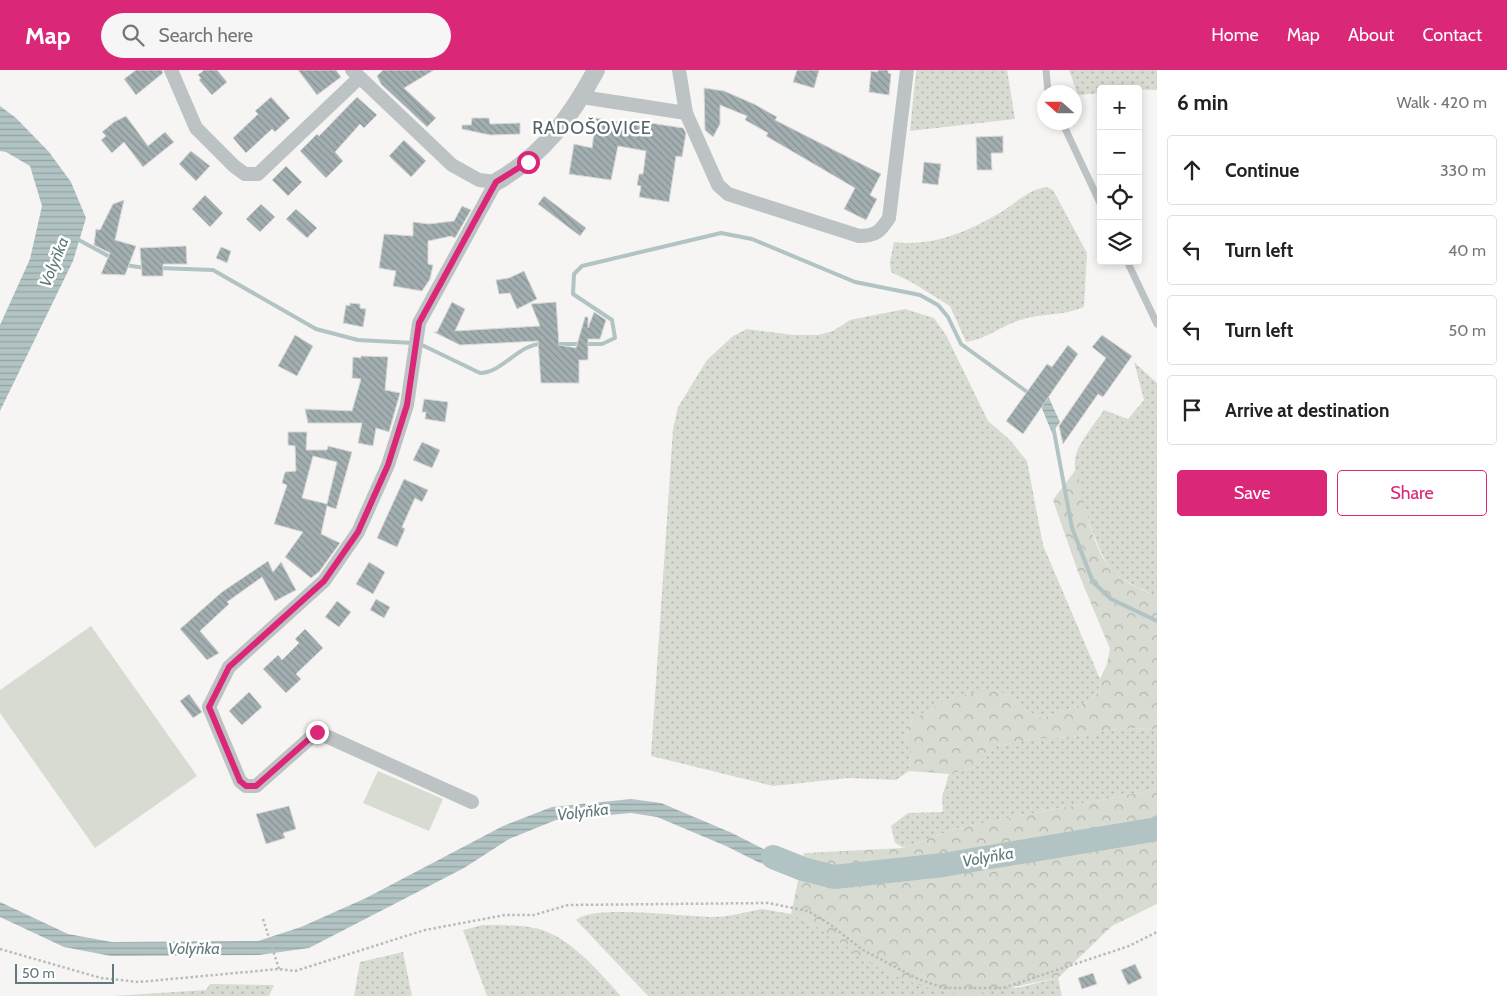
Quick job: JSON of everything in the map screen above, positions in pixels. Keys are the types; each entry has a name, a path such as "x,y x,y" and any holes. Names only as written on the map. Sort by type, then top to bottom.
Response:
{"street":[{"path":"171,70 196,128 234,166 245,174 258,174 355,74 452,165 479,180 496,182"},
{"path":"472,802 317,732 256,786 246,786 240,781 209,707 229,667 324,581 358,532 394,448 407,405 419,323 496,182 528,162 548,142 582,97 596,70"},
{"path":"679,70 686,113 718,185 728,194 859,236 872,236 881,231 889,218 907,70"},
{"path":"582,97 686,113"}],"lane":[{"path":"1046,70 1047,85"},
{"path":"1066,130 1097,196"},
{"path":"1129,265 1157,324"}],"path":[{"path":"0,949 101,978 139,982 279,969 295,971 425,930 505,915 534,915 568,905 768,903 808,911 828,922 862,950 918,980 944,988 1003,988 1129,946 1157,932"},
{"path":"263,919 279,969"}],"green space":[{"path":"916,70 1007,70 1015,119 910,131"},
{"path":"1069,70 1157,70 1157,90 1142,90 1142,85 1097,85 1097,93 1082,95 1082,85 1074,85"},
{"path":"1046,187 1053,190 1087,253 1084,307 1069,312 1020,320 980,338 966,342 950,306 891,272 890,262 894,242 923,242 951,236 977,225 1003,211 1028,194"},
{"path":"905,309 934,318 946,335 988,421 1010,440 1027,461 1043,545 1100,679 1099,692 1086,703 1042,718 1023,709 1010,695 948,699 912,720 905,738 910,751 909,771 896,780 849,778 773,786 651,756 673,429 678,407 707,360 733,336 747,329 794,335 818,335 833,331 850,320"},
{"path":"1134,362 1157,383 1157,597 1117,575 1107,564 1094,536 1082,501 1075,470 1076,454 1079,447 1104,410 1128,419 1144,400"},
{"path":"1077,468 1089,523 1100,552 1114,572 1124,580 1157,597 1157,729 1119,728 1073,737 1032,739 997,746 976,767 949,774 909,771 910,751 905,738 912,720 948,699 993,689 1010,695 1023,709 1042,718 1086,703 1099,692 1100,679 1107,664 1110,649 1078,572 1053,500"},
{"path":"91,626 197,776 95,848 0,713 0,690"},
{"path":"1119,728 1157,729 1157,789 954,829 904,848 895,843 891,826 908,813 943,812 942,797 949,774 976,767 997,746 1032,739 1073,737"},
{"path":"378,771 443,799 429,831 363,803"},
{"path":"1157,789 1157,904 1112,926 1058,978 965,996 925,987 886,973 814,925 791,914 804,853 904,848 954,829"},
{"path":"762,909 791,914 814,925 1016,988 1058,978 1062,996 648,996 576,920 586,915 601,913 619,912 713,917"},
{"path":"483,925 529,927 543,930 556,936 592,964 621,996 487,996 463,930"},
{"path":"403,952 412,996 354,996 360,962"},
{"path":"210,984 274,985 269,996 113,996 206,990"}],"water":[{"path":"0,106 16,118 49,152 71,182 86,218 73,261 0,411 0,325 30,259 42,206 30,166 6,152 0,151"},
{"path":"1048,396 1060,422 1052,433 1041,406"},
{"path":"631,799 661,803 732,833 803,869 760,863 726,846 657,817 631,813 556,820 509,839 464,868 309,948 259,955 111,956 64,947 0,917 0,902 68,934 112,942 258,941 301,927 366,898 503,826 552,807"}],"building":[{"path":"136,70 162,70 163,73 136,95 124,79"},
{"path":"204,70 217,70 227,82 212,95 199,80 201,78 198,75"},
{"path":"298,70 336,70 341,77 317,95"},
{"path":"383,70 434,70 404,88 436,118 427,127 381,84 377,76"},
{"path":"797,70 819,70 814,88 793,82"},
{"path":"878,70 888,70 888,73 891,74 889,95 869,92 871,71 878,72"},
{"path":"704,88 724,91 754,104 777,117 775,120 881,174 870,195 877,199 866,220 844,209 855,188 766,136 768,133 745,120 747,116 720,105 720,124 713,137 705,130"},
{"path":"271,97 290,118 275,132 272,129 246,153 233,138 258,114 255,111"},
{"path":"357,97 377,115 364,128 360,124 335,152 343,161 326,178 300,151 317,134 319,136"},
{"path":"126,116 148,146 165,132 174,142 143,167 124,142 112,153 101,140 106,136 102,132 114,122"},
{"path":"472,118 489,118 490,124 520,123 520,134 490,135 462,129 462,125 471,125"},
{"path":"596,118 650,127 650,123 683,128 686,133 682,157 676,156 669,202 639,197 641,186 637,185 639,174 643,174 646,151 618,146 611,180 569,174 574,144 592,148"},
{"path":"1003,136 1003,153 991,153 992,170 977,170 976,137"},
{"path":"404,140 426,161 411,177 389,156"},
{"path":"191,151 210,166 196,181 179,164"},
{"path":"924,162 941,164 938,185 922,183"},
{"path":"286,166 302,182 288,196 272,180"},
{"path":"205,195 223,213 210,227 192,209"},
{"path":"544,196 586,228 580,236 538,204"},
{"path":"124,200 115,240 136,246 125,275 101,274 110,253 94,245 96,229 100,230 113,204"},
{"path":"261,204 275,217 260,232 246,219"},
{"path":"462,206 471,210 455,238 451,236 428,241 428,264 433,265 430,279 422,291 393,286 396,271 379,268 384,234 413,236 413,222 429,224 454,221"},
{"path":"296,209 317,228 307,238 286,219"},
{"path":"186,246 187,264 163,264 163,276 142,276 140,248"},
{"path":"221,247 231,251 227,263 216,258"},
{"path":"524,271 537,299 517,309 510,293 499,294 496,280 509,278"},
{"path":"452,302 465,309 455,331 540,326 531,304 556,302 559,345 576,348 585,317 588,317 588,328 594,312 606,320 600,339 588,339 588,360 579,360 579,383 541,383 538,341 460,345 434,332 437,332"},
{"path":"350,303 360,304 360,308 366,309 363,327 343,323 346,305 350,306"},
{"path":"295,335 313,346 297,376 278,366"},
{"path":"1102,335 1132,356 1103,397 1098,394 1063,444 1059,426 1106,358 1092,347"},
{"path":"1068,345 1078,354 1023,434 1006,421 1047,364 1052,367"},
{"path":"361,356 388,357 385,390 400,393 389,432 376,428 373,446 358,443 362,423 308,423 305,409 352,411 361,379 352,378 353,357 361,358"},
{"path":"424,399 448,402 445,422 425,419 426,412 422,412"},
{"path":"288,432 307,432 306,450 327,450 328,446 352,452 336,509 327,506 321,534 340,543 319,572 311,578 285,557 303,532 274,524 287,485 282,483 285,472 296,471 295,446 288,445","holes":["313,456 337,462 327,504 302,498"]},
{"path":"422,442 440,450 432,468 413,460"},
{"path":"404,479 428,490 422,502 415,498 402,527 405,529 397,547 377,538"},
{"path":"268,561 273,572 281,562 296,590 275,601 262,577 227,602 229,604 200,631 219,653 207,660 180,629 222,592"},
{"path":"369,562 385,572 373,594 356,584"},
{"path":"376,599 390,607 384,618 370,610"},
{"path":"337,601 351,612 339,627 325,617"},
{"path":"305,629 323,648 296,674 301,679 286,693 263,669 278,655 282,660 299,643 295,639"},
{"path":"249,692 262,707 242,725 229,711"},
{"path":"189,694 202,712 193,718 180,701"},
{"path":"289,806 296,829 283,833 285,838 266,844 256,814"},
{"path":"1135,964 1142,978 1128,985 1121,970"},
{"path":"1093,973 1097,984 1082,989 1078,978"}],"waterway":[{"path":"554,344 602,344 615,338 612,320 573,294 574,274 582,266 721,233 752,239 855,282 920,295 938,305 948,317 961,344 1030,394"},
{"path":"77,239 112,258"},
{"path":"125,265 145,268"},
{"path":"159,268 213,270 316,329 358,340 413,343"},
{"path":"420,344 480,373 496,368 526,348 542,344"},
{"path":"1053,426 1072,528 1093,582 1111,599 1157,621"},
{"name":"Volyňka","path":"773,857 803,869 834,877 943,865 1157,829"}],"district":[{"name":"RADOŠOVICE","path":"592,128"}],"route":[{"path":"317,732 256,786 246,786 240,781 209,707 229,667 262,635 324,581 358,532 388,465 407,405 419,323 496,182 528,162"}]}
